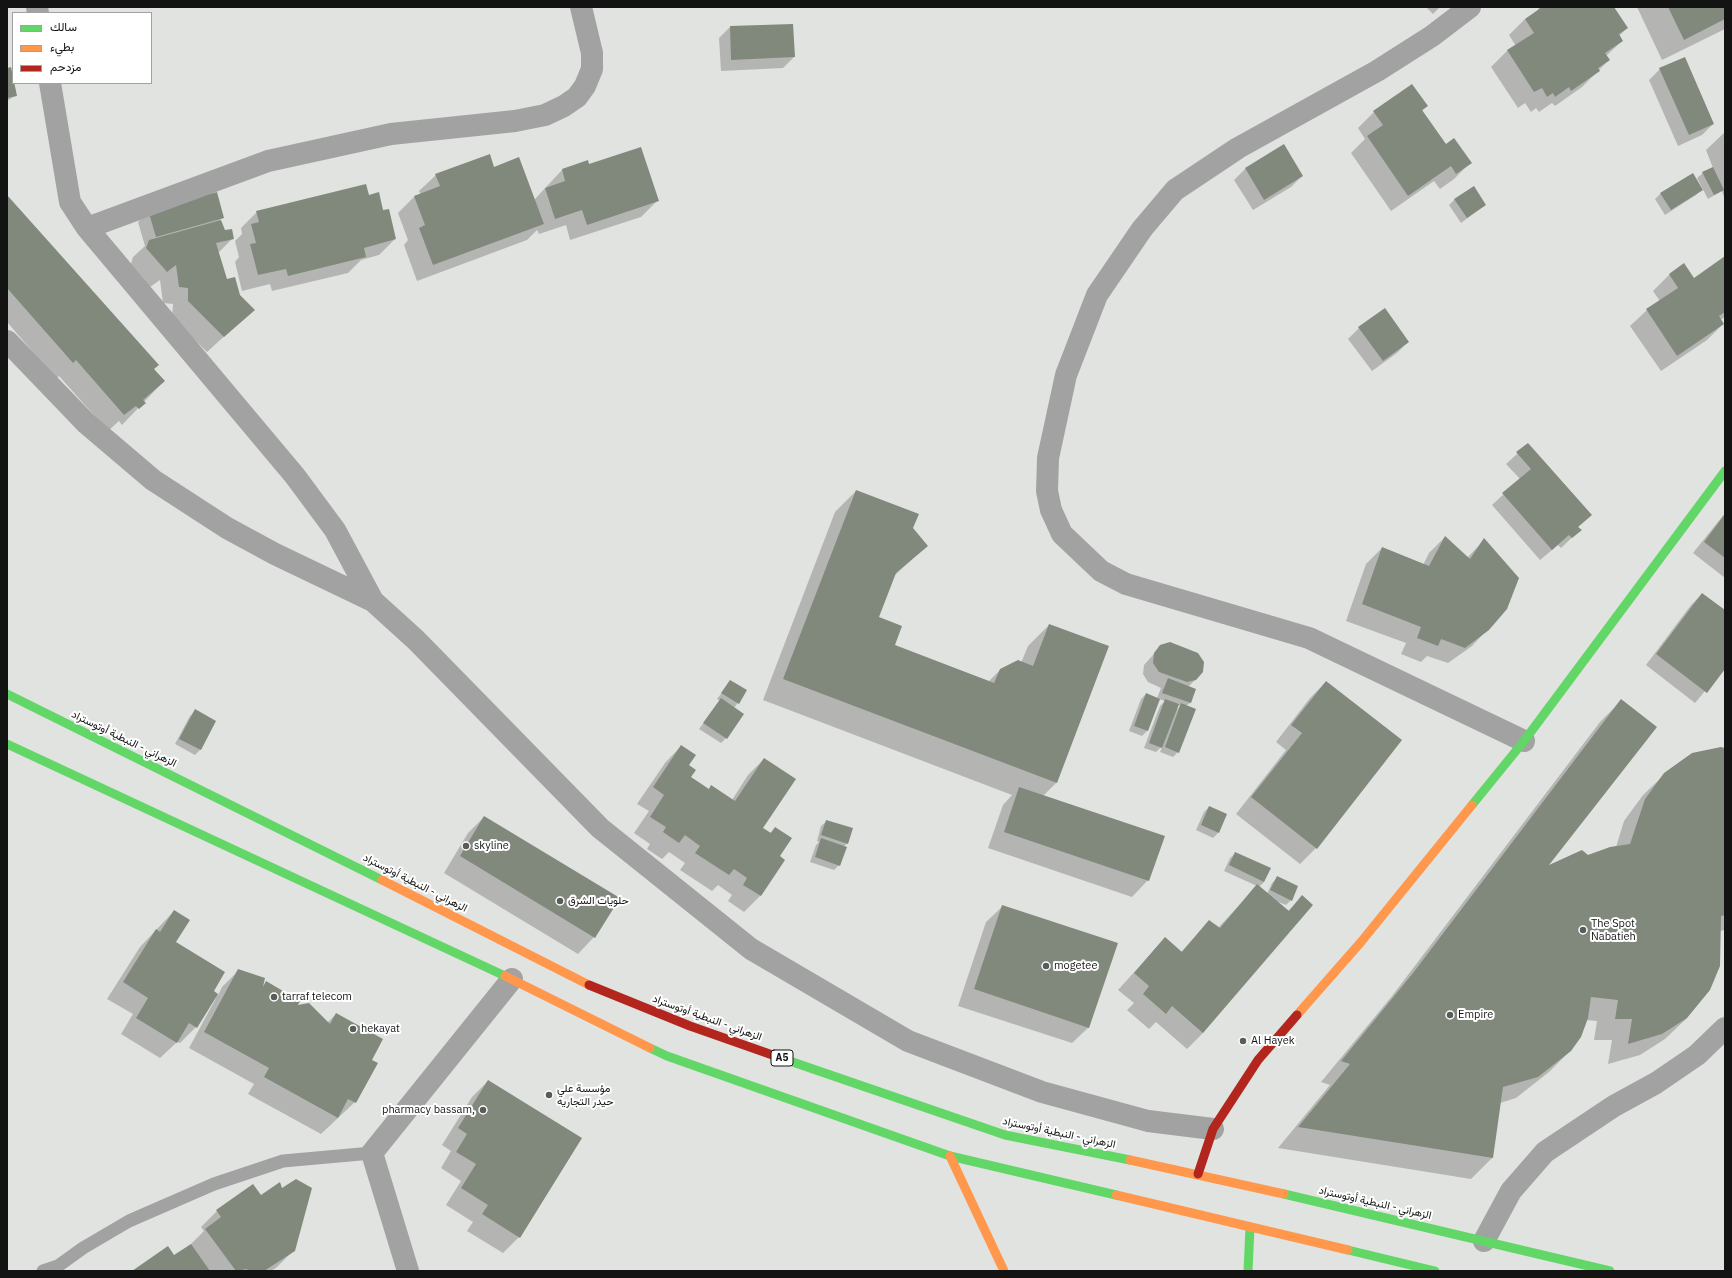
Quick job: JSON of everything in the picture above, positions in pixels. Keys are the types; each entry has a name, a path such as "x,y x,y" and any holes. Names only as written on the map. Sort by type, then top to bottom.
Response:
{"main road":[{"path":"1198,1174 1213,1129 1258,1060 1361,942 1524,741 1725,471"},
{"name":"الزهراني - النبطية أوتوستراد","path":"7,694 415,896 585,983 683,1023 1005,1135 1198,1174 1610,1271"},
{"path":"7,744 512,979 667,1056 950,1156 1435,1271"},
{"path":"950,1156 1004,1271"},
{"path":"1248,1271 1250,1227"}],"street":[{"path":"87,228 268,161 391,134 515,121 545,115 578,97 585,86 592,69 592,53 581,7"},
{"path":"1470,7 1432,36 1377,71 1238,148 1176,190 1142,229 1097,295 1066,375 1048,458 1046,491 1051,510 1062,534 1101,571 1126,584 1309,638 1524,741"},
{"path":"50,84 70,202 87,228 295,476 335,530 373,602"},
{"path":"7,341 86,423 153,480 227,528 373,602 416,640 600,828 751,949 908,1041 1042,1092 1148,1121 1213,1129"},
{"path":"408,1271 372,1153 512,979"},
{"path":"1484,1241 1511,1190 1545,1152 1614,1106 1656,1083 1697,1055 1725,1028"}],"lane":[{"path":"43,1271 58,1266 83,1248 129,1221 214,1184 283,1161 372,1153"}],"building":[{"path":"1542,7 1614,7 1628,28 1619,34 1623,41 1605,53 1610,60 1598,68 1600,71 1571,91 1569,87 1555,97 1553,93 1547,97 1542,88 1534,92 1507,50 1534,33 1525,19"},
{"path":"1668,7 1725,7 1725,19 1684,40"},
{"path":"793,24 795,57 731,60 730,26"},
{"path":"1685,57 1714,124 1689,135 1659,68"},
{"path":"11,67 12,84 15,84 17,96 7,98 7,68"},
{"path":"1412,84 1428,106 1422,110 1446,144 1454,138 1472,163 1456,174 1451,166 1408,196 1367,136 1383,125 1373,111"},
{"path":"1284,144 1303,176 1264,200 1245,168"},
{"path":"641,147 659,201 587,225 582,210 555,219 545,188 565,181 562,169 588,160 589,164"},
{"path":"490,154 494,167 519,157 544,224 433,265 419,228 425,225 414,196 440,186 435,174"},
{"path":"1713,167 1724,190 1714,195 1702,172"},
{"path":"1693,173 1703,190 1671,210 1660,193"},
{"path":"366,184 369,195 379,192 383,210 389,209 396,239 364,248 366,257 288,276 286,269 258,275 250,244 256,243 251,224 259,222 256,211"},
{"path":"1474,186 1486,205 1467,218 1454,199"},
{"path":"217,192 224,218 156,237 148,210"},
{"path":"7,195 159,365 154,369 165,381 143,400 146,403 139,409 136,406 124,415 76,360 73,363 7,288"},
{"path":"221,220 225,230 232,229 234,239 216,243 227,279 235,277 240,295 255,310 224,337 188,301 188,288 179,287 176,265 167,272 146,248 149,240"},
{"path":"1725,256 1725,312 1719,316 1724,324 1677,356 1646,309 1678,288 1669,274 1684,263 1694,278"},
{"path":"1385,308 1409,342 1383,361 1358,327"},
{"path":"1528,443 1592,515 1578,527 1582,530 1572,538 1569,535 1552,550 1502,493 1531,469 1516,452"},
{"path":"856,490 919,514 913,528 928,546 896,573 879,617 902,626 895,645 994,683 1000,669 1018,660 1033,666 1049,624 1109,646 1057,783 783,679"},
{"path":"1725,514 1725,558 1704,542"},
{"path":"1445,536 1470,559 1484,538 1519,578 1507,609 1489,630 1465,648 1441,639 1438,646 1417,638 1421,627 1362,604 1382,547 1429,566"},
{"path":"1702,593 1725,610 1725,669 1707,693 1656,654"},
{"path":"1170,642 1198,653 1204,662 1203,672 1196,680 1187,682 1159,672 1153,663 1154,653 1160,645"},
{"path":"1168,678 1196,689 1191,703 1162,693"},
{"path":"730,680 747,690 739,704 721,693"},
{"path":"1326,681 1402,740 1317,849 1251,797 1302,733 1291,725"},
{"path":"1146,693 1160,699 1148,731 1134,726"},
{"path":"721,698 744,714 727,739 703,723"},
{"path":"1165,699 1179,704 1162,748 1149,743"},
{"name":"The Spot Nabatieh","path":"1621,699 1657,727 1549,865 1582,850 1588,855 1610,847 1630,844 1645,799 1664,773 1692,753 1721,747 1725,748 1725,915 1721,916 1720,966 1710,990 1687,1018 1662,1034 1628,1044 1632,1019 1615,1019 1618,1000 1591,997 1588,1018 1581,1037 1571,1051 1538,1077 1503,1087 1493,1158 1298,1127 1350,1064 1341,1061 1413,973"},
{"path":"1181,703 1196,709 1179,753 1165,747"},
{"path":"195,709 216,721 201,750 179,739"},
{"path":"681,745 696,755 689,765 696,770 691,777 709,789 711,785 735,801 764,758 796,779 763,828 771,833 775,827 792,838 780,856 785,860 761,896 743,885 747,878 734,869 729,875 695,853 700,846 685,835 679,843 663,832 666,827 650,817 664,795 653,787"},
{"path":"1019,787 1165,836 1149,881 1004,832"},
{"path":"1209,806 1227,814 1219,833 1201,825"},
{"path":"484,816 620,898 595,938 460,856"},
{"path":"826,820 853,828 848,844 821,835"},
{"path":"821,838 847,847 840,866 815,857"},
{"path":"1235,852 1271,868 1264,882 1229,865"},
{"path":"1277,876 1298,886 1292,901 1270,890"},
{"path":"1257,884 1289,911 1302,895 1313,905 1203,1033 1172,1006 1166,1014 1143,994 1149,986 1134,973 1165,937 1182,952 1209,920 1220,928"},
{"name":"mogetee","path":"1002,905 1118,943 1089,1028 974,989"},
{"path":"174,910 190,920 176,942 225,972 214,991 218,994 197,1028 189,1023 177,1043 136,1018 148,998 123,982 156,929 160,932"},
{"path":"238,969 265,978 263,987 266,981 300,1001 298,1005 309,1003 330,1024 336,1013 383,1039 372,1060 378,1063 356,1103 348,1099 338,1118 264,1077 269,1068 204,1032"},
{"path":"488,1080 582,1138 520,1238 482,1214 488,1205 461,1188 476,1164 456,1152 467,1134 458,1128"},
{"path":"296,1179 312,1188 295,1251 264,1271 248,1271 247,1269 236,1271 205,1229 221,1217 216,1210 253,1184 261,1195 280,1182 282,1188"},
{"path":"191,1244 210,1271 132,1271 168,1246 174,1255"}],"traffic: fast":[{"path":"1472,805 1524,741 1725,471"},
{"path":"7,694 382,880"},
{"path":"7,744 505,976"},
{"path":"650,1048 667,1056 950,1156 1116,1195"},
{"path":"781,1058 1005,1135 1130,1160"},
{"path":"1284,1194 1610,1271"},
{"path":"1248,1271 1250,1227"},
{"path":"1348,1250 1435,1271"}],"traffic: slow":[{"path":"1297,1015 1361,942 1472,805"},
{"path":"382,880 589,985"},
{"path":"505,976 650,1048"},
{"path":"950,1156 1004,1271"},
{"path":"1130,1160 1284,1194"},
{"path":"1116,1195 1348,1250"}],"traffic: jam":[{"path":"589,985 690,1026 781,1058"},
{"path":"1198,1174 1213,1129 1258,1060 1297,1015"}],"place":[{"name":"skyline","path":"466,846"},
{"name":"حلويات الشرق","path":"560,901"},
{"name":"The Spot Nabatieh","path":"1583,930"},
{"name":"mogetee","path":"1046,966"},
{"name":"tarraf telecom","path":"274,997"},
{"name":"Empire","path":"1450,1015"},
{"name":"hekayat","path":"353,1029"},
{"name":"Al Hayek","path":"1243,1041"},
{"name":"مؤسسة علي حيدر التجاريه","path":"549,1095"},
{"name":"pharmacy bassam,","path":"483,1110"}]}
